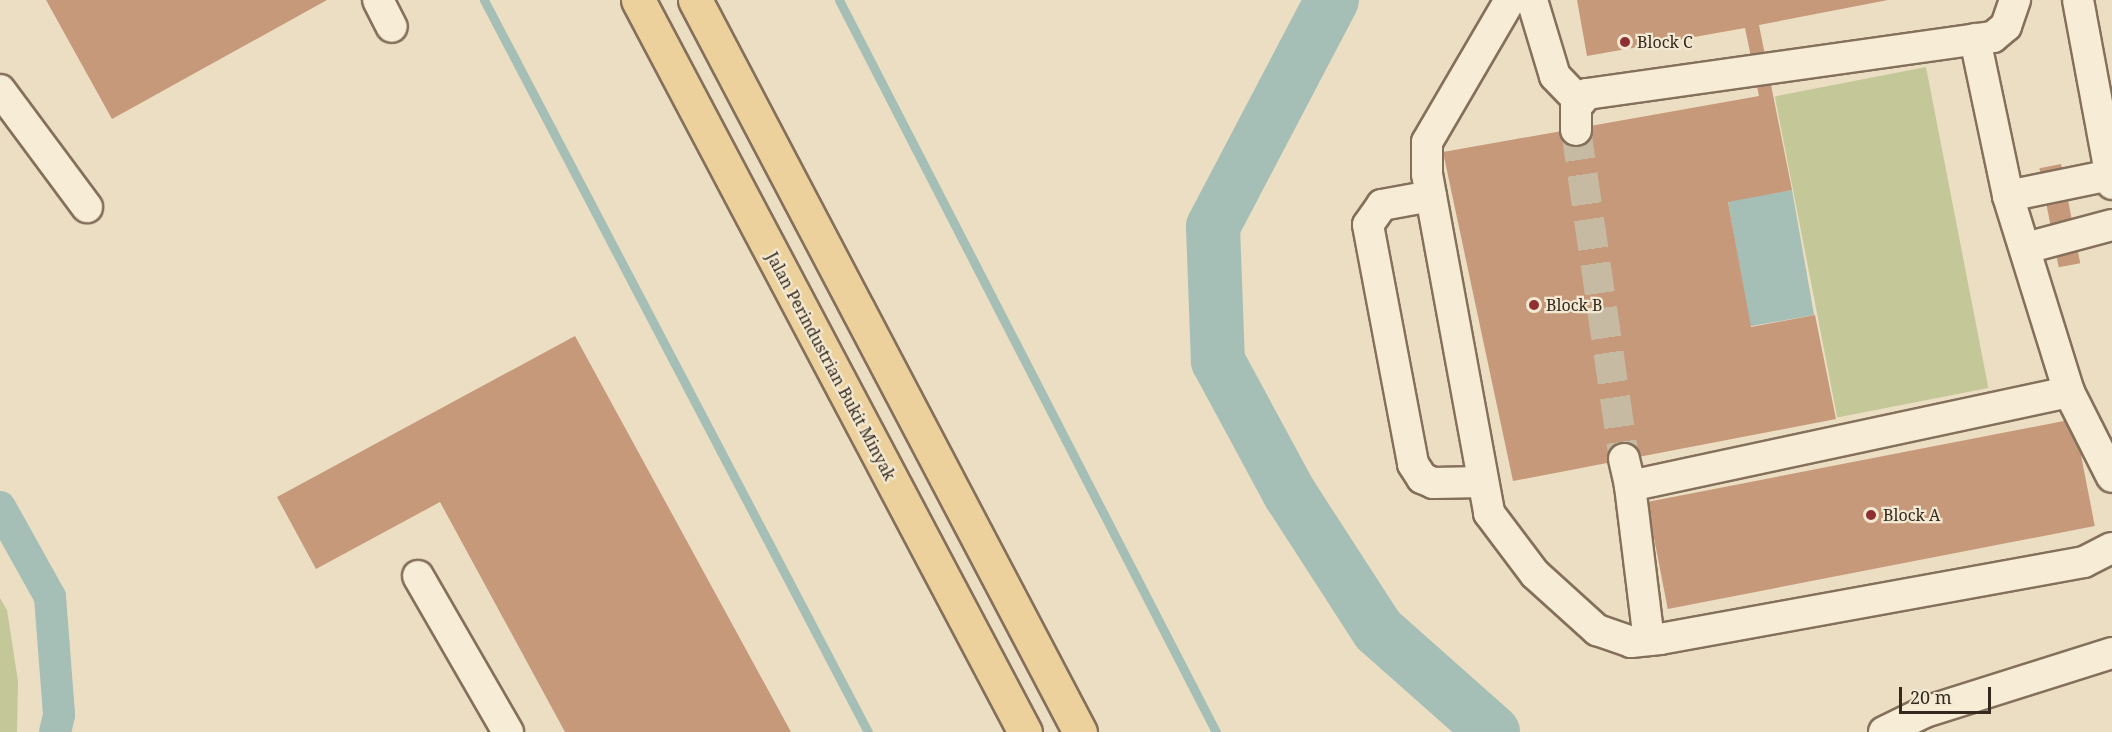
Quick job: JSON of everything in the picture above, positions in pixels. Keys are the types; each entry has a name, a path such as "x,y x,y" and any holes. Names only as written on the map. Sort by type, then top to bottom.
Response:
{"main road":[{"name":"Jalan Perindustrian Bukit Minyak","path":"638,0 1025,732"},
{"path":"694,0 1080,732"}],"street":[{"path":"378,0 392,27"},
{"path":"1510,0 1427,142 1431,196 1489,513 1535,574 1597,630 1631,642 2084,562 2112,548"},
{"path":"1532,0 1555,76 1578,100 1576,130"},
{"path":"1578,100 1993,37 2006,26 2015,0"},
{"path":"2008,196 2111,179 2078,0"},
{"path":"1975,39 2008,196 2069,392 2112,477"},
{"path":"0,90 87,207"},
{"path":"1431,196 1382,205 1368,225 1413,464 1422,478 1433,483 1483,482"},
{"path":"2026,248 2112,225"},
{"path":"1649,640 1627,472 2069,392"},
{"path":"418,576 508,732"},
{"path":"1884,732 1925,712 2112,653"}],"green space":[{"path":"1926,67 1988,388 1837,417 1775,96"},
{"path":"0,598 7,610 18,681 17,732 0,732"}],"water":[{"path":"1792,190 1814,315 1750,326 1728,201"}],"building":[{"path":"46,0 327,0 112,119"},
{"path":"1577,0 1888,0 1759,25 1792,190 1728,202 1751,327 1815,315 1836,419 1513,481 1443,152 1759,96 1745,28 1587,56"},
{"path":"2061,164 2080,263 2059,267 2039,168"},
{"path":"575,336 791,732 565,732 440,502 316,569 277,497"},
{"name":"Block A","path":"2074,419 2095,526 1668,609 1647,502"}],"waterway":[{"path":"484,0 868,732"},
{"path":"839,0 1216,732"},
{"path":"1332,0 1213,227 1218,361 1290,494 1378,630 1493,732"},
{"path":"0,507 50,597 59,715 55,732"}],"tunnel":[{"path":"1576,130 1624,459"}],"place":[{"name":"Block C","path":"1625,42"},
{"name":"Block B","path":"1534,305"},
{"name":"Block A","path":"1871,515"}]}
